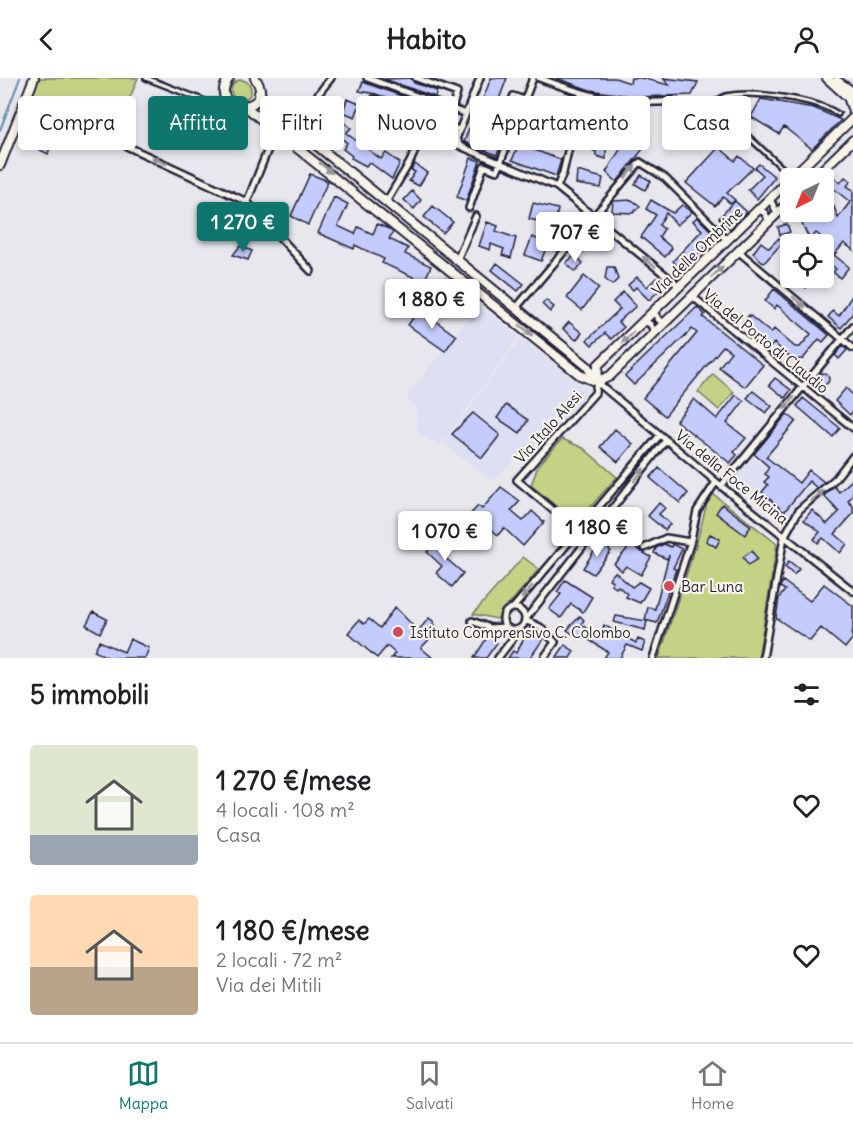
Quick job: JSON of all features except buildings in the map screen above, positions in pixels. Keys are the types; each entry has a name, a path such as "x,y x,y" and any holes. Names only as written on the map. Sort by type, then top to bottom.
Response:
{"street":[{"path":"0,165 34,78"},
{"path":"227,96 225,92 229,78"},
{"path":"317,96 331,78"},
{"path":"367,78 380,80 420,96"},
{"path":"416,78 457,93 456,96"},
{"path":"480,78 459,130 457,143 556,187 679,286"},
{"path":"525,96 533,78"},
{"path":"539,78 581,94 622,103 662,101"},
{"path":"827,78 848,97 853,116"},
{"path":"834,78 853,92"},
{"name":"Via della Foce Micina","path":"248,105 256,100 259,83"},
{"path":"556,187 563,173 581,94"},
{"path":"458,111 465,114"},
{"name":"Via delle Ombrine","path":"801,168 853,116"},
{"path":"824,168 853,140"},
{"path":"135,150 247,202 311,271"},
{"path":"247,202 268,150"},
{"name":"Via della Foce Micina","path":"304,150 580,375 597,382 718,484 853,591"},
{"name":"Via della Foce Micina","path":"322,150 587,366 597,382"},
{"path":"386,202 415,150"},
{"path":"469,208 484,166 496,171 505,150"},
{"path":"516,308 640,162 665,178 727,240"},
{"name":"Via delle Ombrine","path":"780,190 598,365 597,382 610,376 780,211"},
{"path":"770,200 775,209 780,211"},
{"name":"Via delle Ombrine","path":"759,210 767,216 769,222"},
{"path":"457,260 476,216"},
{"path":"410,235 417,226"},
{"path":"738,251 853,348"},
{"name":"Via del Porto di Claudio","path":"692,296 853,428"},
{"name":"Via delle Ombrine","path":"653,311 659,320 664,322"},
{"path":"644,321 650,324 655,332"},
{"path":"653,658 690,542 697,511 853,326"},
{"name":"Via Italo Alesi","path":"578,531 517,480 595,393 597,382"},
{"path":"505,627 503,615 513,608 660,435"},
{"path":"514,631 520,628 666,440"},
{"path":"763,658 784,537 799,510 826,487 853,456"},
{"path":"644,548 666,537 690,542"},
{"path":"513,608 522,612 525,620 540,627 555,642 544,658"},
{"path":"472,621 490,628 505,627 514,631"},
{"path":"498,658 514,637 514,631"}],"lane":[{"path":"146,78 192,96"},
{"path":"780,168 713,104 725,96 770,96 824,105 837,114"}],"shaded area":[{"path":"479,305 519,337 440,446 417,431 417,410 406,397"},
{"path":"521,338 587,391 545,440 528,447 492,481 444,444"},
{"path":"751,456 761,464 768,456 811,491 787,520 734,477"}],"green space":[{"path":"38,78 138,78 131,96 31,96"},
{"path":"237,80 245,80 251,86 251,94 248,97 231,94 231,86"},
{"path":"713,374 734,392 719,410 698,392"},
{"path":"562,439 583,448 617,477 576,523 531,485 538,466"},
{"path":"713,494 777,544 758,658 659,658 696,545 707,503"},
{"path":"523,557 539,569 497,619 473,614"}],"waterway":[{"path":"0,130 20,78"}],"place":[{"name":"Bar Luna","path":"669,586"},
{"name":"Istituto Comprensivo C. Colombo","path":"398,632"}]}
